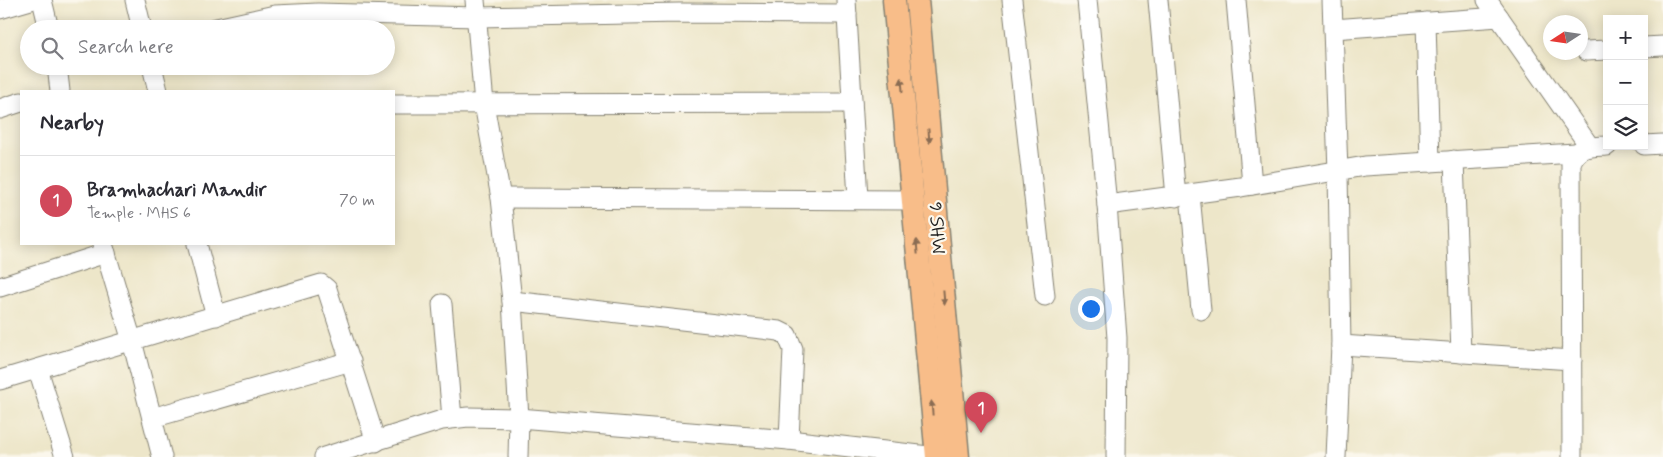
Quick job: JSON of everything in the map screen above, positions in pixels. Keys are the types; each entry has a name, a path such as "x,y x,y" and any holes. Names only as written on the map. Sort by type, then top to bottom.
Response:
{"main road":[{"path":"894,0 937,457"},
{"name":"MHS 6","path":"917,0 958,457"}],"street":[{"path":"135,0 140,20"},
{"path":"1012,0 1045,296"},
{"path":"1087,0 1107,205 1117,338 1116,457"},
{"path":"1158,0 1201,310"},
{"path":"1236,0 1252,185"},
{"path":"1332,0 1341,344 1336,457"},
{"path":"1487,0 1591,149"},
{"path":"0,10 42,1 47,20"},
{"path":"252,20 275,15 476,8 680,13 846,7 858,198"},
{"path":"476,8 484,104 501,198 512,301 519,418 518,457"},
{"path":"1333,29 1499,18"},
{"path":"1426,22 1430,162"},
{"path":"1648,47 1663,46"},
{"path":"1588,51 1603,50"},
{"path":"58,75 59,90"},
{"path":"154,75 158,90"},
{"path":"0,109 20,102"},
{"path":"395,104 852,103"},
{"path":"1648,145 1663,144"},
{"path":"1107,205 1184,196 1366,166 1591,149"},
{"path":"1572,457 1571,163 1591,149"},
{"path":"1454,160 1461,353"},
{"path":"501,198 858,198 913,200"},
{"path":"197,245 216,316"},
{"path":"0,287 104,248 132,341 162,457"},
{"path":"0,380 320,284 327,289 376,442"},
{"path":"512,301 779,332 787,336 793,349 789,440"},
{"path":"442,304 452,418"},
{"path":"1341,344 1572,360"},
{"path":"152,418 351,361"},
{"path":"38,369 65,457"},
{"path":"324,457 452,418 519,418 789,440 937,457"}],"place":[{"name":"Bramhachari Mandir","path":"981,433"}]}
